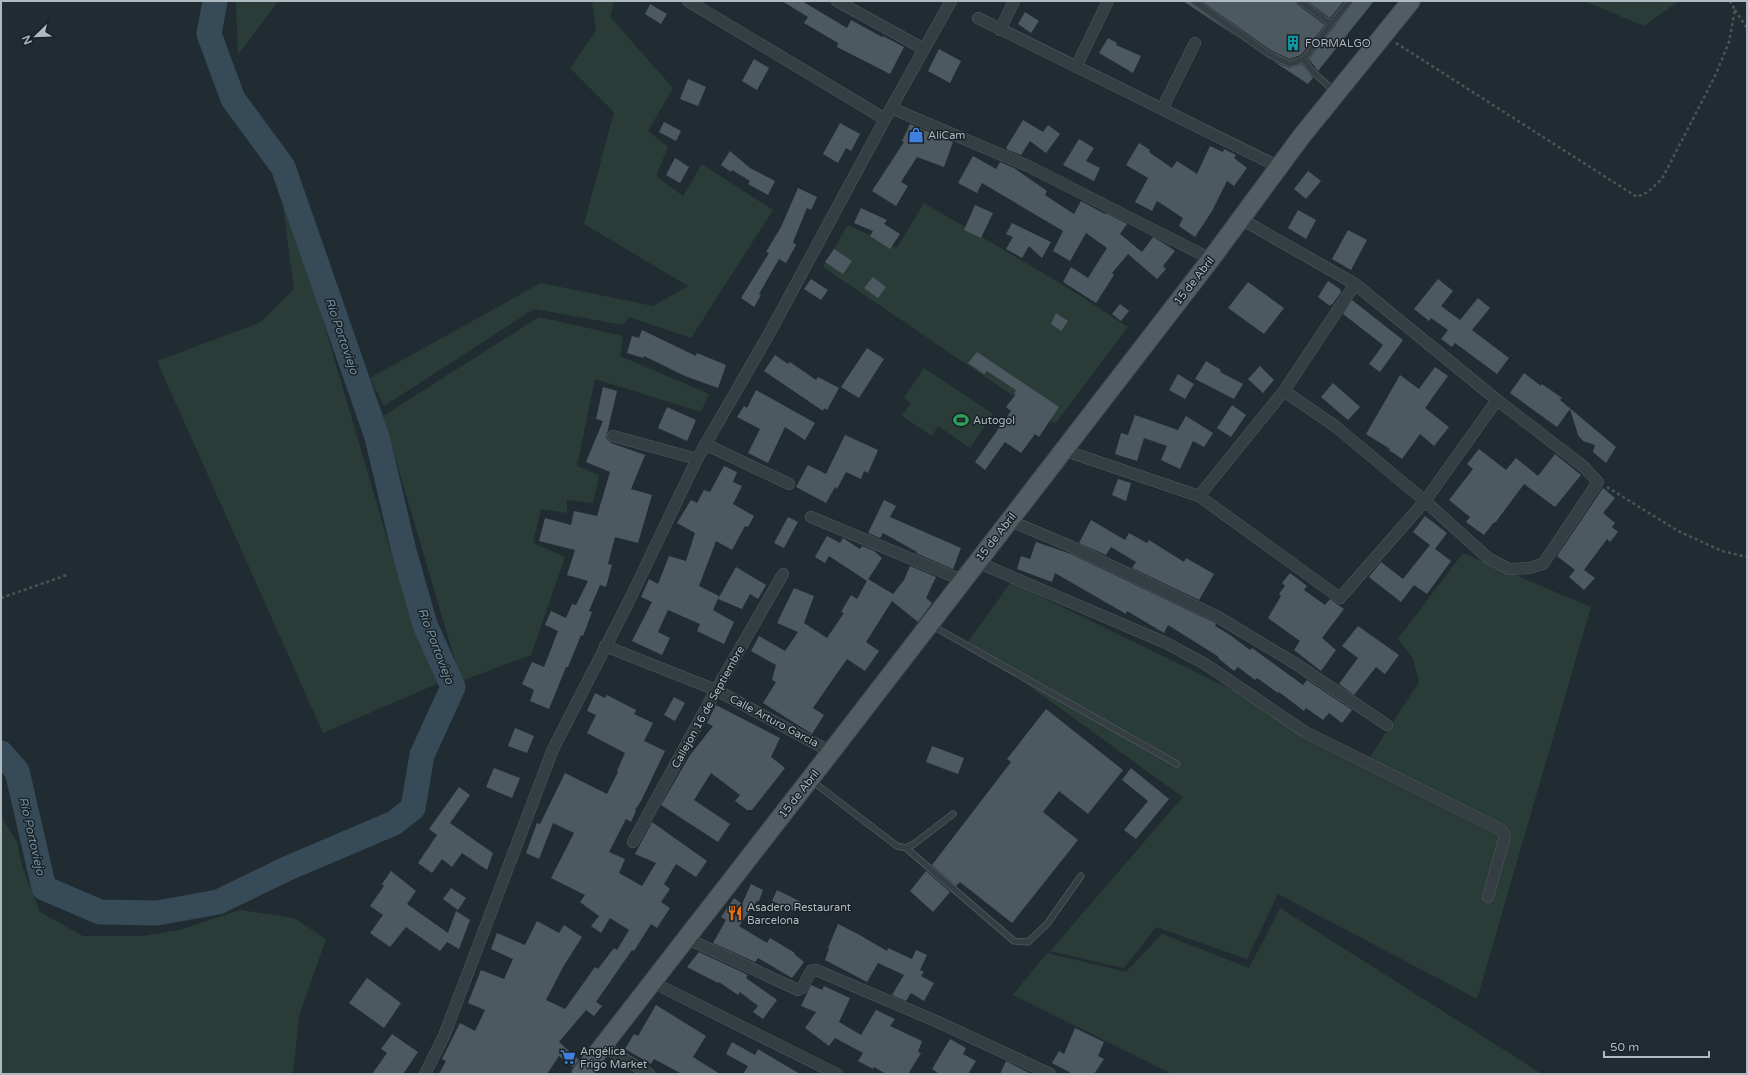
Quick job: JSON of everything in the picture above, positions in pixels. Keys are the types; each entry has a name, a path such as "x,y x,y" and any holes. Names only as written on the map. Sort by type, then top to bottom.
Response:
{"main road":[{"name":"15 de Abril","path":"581,1074 832,752 1008,520 1241,219 1279,167 1411,1"}],"street":[{"path":"688,1 885,119"},
{"path":"837,1 924,49"},
{"path":"425,1074 444,1036 554,749 697,459 769,334 891,108 951,1"},
{"path":"1000,30 1014,1"},
{"path":"1076,67 1108,1"},
{"path":"978,18 1279,167"},
{"path":"1162,109 1195,43"},
{"path":"891,108 1028,166 1210,259"},
{"path":"1241,219 1354,284 1497,400 1583,466 1598,482 1543,564 1529,568 1509,569 1488,558 1425,501 1335,426 1284,391"},
{"path":"1199,496 1284,391 1354,284"},
{"path":"1063,450 1199,496 1340,598 1425,501 1497,400"},
{"path":"613,436 697,459"},
{"path":"705,444 789,484"},
{"path":"811,517 962,580"},
{"path":"1008,520 1070,546 1218,617 1296,664 1387,725"},
{"path":"977,562 1166,643 1205,664 1305,732 1500,828 1505,836 1488,897"},
{"name":"Callejon 16 de Septiembre","path":"633,842 716,690 783,574"},
{"name":"Calle Arturo Garcia","path":"605,646 716,690 832,752"},
{"path":"686,938 798,990 802,988 811,971 816,970 938,1022 1050,1074"},
{"path":"652,982 837,1074"},
{"path":"603,1046 649,1074"}],"lane":[{"path":"1194,1 1270,55 1290,64 1304,60 1350,1"},
{"path":"1300,1 1331,24"},
{"path":"1304,60 1310,69 1336,94"},
{"path":"929,624 1176,764"},
{"path":"810,780 897,846 906,848 1014,941 1028,942 1047,924 1081,876"},
{"path":"906,848 914,844 953,814"}],"path":[{"path":"1730,1 1747,28"},
{"path":"1384,36 1637,197 1648,192 1662,179 1677,151 1716,74 1729,42 1735,10"},
{"path":"1598,482 1678,531 1722,551 1747,557"},
{"path":"1,598 67,575"}],"green space":[{"path":"236,1 278,1 238,55"},
{"path":"592,1 614,1 610,17 673,88 648,131 668,147 656,176 683,196 702,164 773,210 691,338 629,317 623,325 534,309 384,406 370,378 541,283 653,306 688,286 584,224 614,112 570,68 596,31"},
{"path":"1584,1 1679,1 1644,26"},
{"path":"281,192 314,290 393,559 439,683 323,733 157,361 261,322 294,289"},
{"path":"924,203 1070,289 1128,327 1055,424 823,267 848,225 897,248"},
{"path":"539,317 623,336 620,356 709,394 701,412 595,379 577,466 599,475 593,503 567,500 567,513 541,509 533,543 565,557 531,655 461,681 383,416"},
{"path":"924,368 993,414 970,448 938,426 932,436 902,416 911,403 904,398"},
{"path":"1463,553 1591,607 1477,999 1278,894 1247,959 1156,927 1124,968 1050,951 1183,797 968,642 1011,582 1370,757 1419,682 1413,658 1398,639"},
{"path":"1,816 17,842 22,866 40,912 83,936 142,936 180,930 240,910 294,918 326,939 299,1016 293,1074 1,1074"},
{"path":"1280,908 1542,1074 1172,1074 1013,995 1047,953 1126,972 1162,934 1249,968"}],"building":[{"path":"782,1 802,1 847,28 851,20 904,47 890,74 837,47 838,43 804,23 808,17"},
{"path":"1183,1 1190,1 1192,4 1242,40"},
{"path":"1201,1 1296,1 1297,4 1325,25 1301,55 1290,59 1272,51"},
{"path":"1307,1 1344,1 1330,18"},
{"path":"1354,1 1374,1 1318,71 1309,59"},
{"path":"650,4 667,14 661,24 645,14"},
{"path":"1025,12 1039,21 1031,33 1018,24"},
{"path":"1108,38 1117,43 1116,45 1141,56 1133,73 1099,53"},
{"path":"939,49 961,61 950,83 928,71"},
{"path":"754,59 769,68 757,90 742,81"},
{"path":"1273,61 1289,68 1302,64 1313,78 1308,84"},
{"path":"688,79 706,87 698,106 680,99"},
{"path":"1023,120 1043,132 1048,125 1060,134 1046,153 1030,141 1021,155 1006,148"},
{"path":"664,122 681,131 676,141 659,132"},
{"path":"840,123 860,134 851,151 846,148 838,163 823,154"},
{"path":"910,124 953,142 944,167 917,157 901,182 908,186 896,206 872,191 904,142 902,141"},
{"path":"1079,139 1094,148 1086,161 1100,168 1094,181 1063,165"},
{"path":"1139,143 1172,168 1177,161 1197,174 1210,146 1223,152 1224,149 1236,155 1234,158 1247,168 1234,186 1227,181 1212,211 1195,237 1179,226 1183,218 1157,201 1152,211 1135,202 1148,178 1126,165"},
{"path":"730,151 750,168 775,181 768,195 748,184 750,181 732,170 731,172 721,165"},
{"path":"973,156 996,169 1000,162 1014,168 1047,191 1045,195 1074,214 1081,201 1127,224 1120,234 1142,252 1153,237 1165,244 1175,251 1163,266 1166,269 1157,279 1128,254 1112,273 1114,275 1096,303 1063,282 1071,267 1088,278 1107,248 1086,233 1070,261 1053,251 1063,231 982,183 977,193 958,183"},
{"path":"675,158 689,167 680,183 666,175"},
{"path":"1308,171 1321,181 1306,199 1294,189"},
{"path":"798,188 817,197 811,210 807,208 793,242 796,245 786,263 779,259 759,294 761,295 754,307 741,298 769,253 766,252 781,227"},
{"path":"975,205 993,213 981,238 964,230"},
{"path":"861,208 887,220 884,224 900,234 890,249 870,236 873,231 854,223"},
{"path":"1298,210 1316,220 1306,239 1288,228"},
{"path":"1012,223 1051,242 1042,258 1029,246 1022,258 1006,249 1013,237 1006,234"},
{"path":"1348,230 1367,240 1351,270 1332,259"},
{"path":"834,249 852,261 843,274 825,262"},
{"path":"873,277 886,287 878,298 864,288"},
{"path":"811,279 828,290 821,300 804,289"},
{"path":"1438,279 1453,291 1441,306 1460,320 1478,298 1490,308 1472,330 1509,358 1497,374 1455,343 1452,347 1441,339 1448,330 1431,318 1429,321 1414,309"},
{"path":"1328,281 1340,289 1341,292 1330,306 1318,297"},
{"path":"1248,282 1284,308 1264,334 1228,308"},
{"path":"1352,300 1403,340 1380,372 1369,364 1383,345 1343,314"},
{"path":"1120,304 1129,311 1121,321 1112,314"},
{"path":"1056,313 1068,321 1061,331 1051,324"},
{"path":"642,330 696,356 697,353 726,365 718,388 685,376 644,356 643,358 627,353 632,336 639,338"},
{"path":"867,348 884,359 859,398 841,387"},
{"path":"977,352 1059,407 1039,437 1035,434 1021,453 1005,442 985,470 975,462 1011,411 1006,407 1016,394 1014,393 1016,390 987,371 984,374 968,363"},
{"path":"775,355 788,364 790,362 816,380 818,377 839,388 827,410 824,408 823,411 764,371"},
{"path":"1206,361 1221,370 1220,372 1243,384 1234,399 1195,379"},
{"path":"1260,366 1274,380 1263,393 1248,379"},
{"path":"1435,367 1448,376 1425,408 1449,427 1434,446 1420,434 1402,459 1389,450 1390,449 1366,434 1400,375 1419,389"},
{"path":"1524,373 1541,386 1542,384 1562,398 1560,400 1616,447 1606,463 1593,452 1595,445 1583,441 1578,435 1570,409 1557,427 1510,393"},
{"path":"1178,374 1194,384 1185,399 1169,390"},
{"path":"1333,383 1360,407 1348,420 1321,397"},
{"path":"603,387 617,391 606,438 611,443 645,455 631,489 652,495 638,543 615,537 608,564 612,565 606,587 600,585 589,611 592,612 583,636 581,635 568,667 566,667 549,709 530,701 534,690 522,684 532,662 544,667 558,631 545,625 551,611 566,618 572,604 576,605 588,581 567,575 575,550 539,541 545,518 571,525 574,511 597,516 610,472 586,462 603,421 596,419"},
{"path":"756,390 815,423 805,440 785,427 768,463 748,453 760,429 737,417 744,406 747,408"},
{"path":"1232,405 1246,415 1231,437 1217,428"},
{"path":"667,407 696,420 687,441 658,428"},
{"path":"1135,415 1178,430 1186,416 1213,433 1204,447 1193,441 1180,469 1161,460 1167,446 1144,438 1137,461 1115,454 1121,433 1128,435"},
{"path":"845,435 878,450 868,473 864,471 861,479 846,472 837,489 835,487 826,503 796,487 808,465 826,474"},
{"path":"1479,449 1506,470 1516,458 1538,476 1555,454 1581,475 1555,507 1524,484 1495,523 1494,522 1484,535 1466,522 1470,517 1449,500 1473,469 1467,464"},
{"path":"724,466 737,472 733,482 742,486 733,504 754,516 748,527 745,526 732,550 716,541 699,586 719,596 713,610 734,622 724,644 697,631 700,624 668,610 658,632 670,638 662,655 632,641 652,602 641,597 649,579 658,584 669,556 686,561 695,533 677,523 691,500 697,503 704,490 710,492"},
{"path":"1118,479 1131,483 1126,501 1112,495"},
{"path":"1603,488 1615,498 1603,513 1615,523 1612,527 1618,532 1610,542 1607,539 1584,570 1595,578 1584,590 1569,577 1575,570 1557,556"},
{"path":"884,500 896,506 890,517 961,548 953,569 916,553 917,552 883,533 880,538 868,533"},
{"path":"1425,516 1447,533 1435,549 1413,532"},
{"path":"788,517 798,522 784,548 774,543"},
{"path":"1091,520 1125,540 1129,533 1147,543 1149,540 1184,562 1186,558 1214,574 1199,600 1132,568 1136,562 1111,547 1106,555 1079,543"},
{"path":"827,536 840,543 843,538 860,549 862,546 874,551 882,558 867,581 829,556 825,563 815,557"},
{"path":"1036,542 1071,554 1215,623 1215,626 1250,650 1252,648 1303,685 1307,680 1352,710 1342,723 1329,713 1323,720 1306,708 1304,711 1279,692 1278,693 1257,678 1255,680 1238,667 1234,671 1218,658 1219,657 1168,625 1164,633 1127,611 1126,614 1055,573 1052,582 1017,569 1021,556 1030,559"},
{"path":"1430,545 1451,561 1427,594 1414,585 1401,602 1369,577 1381,562 1403,579"},
{"path":"910,566 936,577 926,598 932,603 918,622 892,601 866,642 879,651 865,671 847,659 813,708 824,715 812,734 763,703 776,682 772,680 776,665 751,651 759,636 785,651 798,632 777,623 794,588 814,596 804,623 827,638 844,613 841,612 851,595 857,599 868,579 893,594 904,580"},
{"path":"736,567 766,585 758,599 750,594 742,609 718,599"},
{"path":"1290,573 1307,586 1304,590 1325,605 1330,599 1344,609 1322,638 1336,650 1321,671 1294,650 1300,641 1268,618 1281,596 1279,594 1285,586 1282,583"},
{"path":"1358,626 1399,655 1385,674 1376,667 1354,695 1339,684 1358,658 1342,646"},
{"path":"595,693 605,698 607,695 636,710 634,714 653,723 644,741 665,751 641,801 635,810 636,811 631,822 626,819 609,852 625,859 619,873 642,886 656,863 635,854 652,822 707,861 696,877 676,864 664,884 670,889 661,902 670,908 657,928 651,924 634,951 632,950 596,1002 602,1006 594,1016 586,1010 559,1042 579,1060 573,1067 559,1056 547,1074 439,1074 446,1061 442,1059 460,1023 475,1031 485,1010 468,1003 481,970 504,979 513,959 491,949 497,933 525,945 537,921 559,933 564,925 582,937 563,967 546,1000 565,1009 595,967 598,969 614,948 617,950 629,930 610,918 601,933 591,926 599,916 580,902 585,895 551,878 574,833 553,823 539,859 526,853 537,823 540,824 565,773 607,794 618,772 617,771 625,753 587,733 596,715 587,711"},
{"path":"674,697 685,703 675,721 664,715"},
{"path":"716,705 780,738 771,757 785,768 752,810 747,810 735,801 740,795 711,773 694,800 730,824 718,842 661,805 690,755 713,726 707,723"},
{"path":"1046,709 1123,770 1088,814 1059,791 1043,812 1078,840 1012,923 960,882 956,886 932,865 1011,762 1007,759"},
{"path":"515,728 534,736 527,753 508,746"},
{"path":"932,746 964,758 958,774 926,762"},
{"path":"494,768 520,778 512,798 486,787"},
{"path":"1131,768 1169,799 1136,839 1124,830 1148,801 1122,780"},
{"path":"459,787 470,795 450,823 493,853 487,870 462,853 452,867 442,859 432,873 418,863 437,835 429,829"},
{"path":"391,871 416,891 407,904 448,933 456,911 470,920 459,949 447,942 440,951 406,927 390,947 370,933 383,915 370,906 384,886 382,884"},
{"path":"926,871 950,892 933,912 910,891"},
{"path":"751,884 763,890 759,901 757,901 739,926 767,943 770,938 795,953 794,954 804,962 792,978 758,958 755,962 713,943 726,920 721,917 734,898 742,904"},
{"path":"451,888 466,898 458,910 443,899"},
{"path":"777,890 801,902 796,912 772,901"},
{"path":"838,924 887,951 888,948 912,959 916,950 927,955 920,970 924,972 921,976 934,983 924,1001 911,993 906,1001 892,995 904,975 878,963 867,982 825,960 829,949 828,948"},
{"path":"699,952 748,975 746,978 777,1000 763,1019 753,1012 758,1006 740,992 738,995 719,982 718,983 687,967"},
{"path":"367,978 401,1003 384,1028 349,1003"},
{"path":"811,985 822,990 824,986 850,998 839,1022 861,1035 876,1010 895,1019 890,1026 922,1041 918,1052 921,1053 908,1074 886,1074 874,1067 873,1069 858,1061 863,1053 835,1038 829,1046 805,1028 816,1012 801,1006"},
{"path":"656,1005 706,1036 693,1057 720,1074 682,1074 654,1059 651,1064 625,1049 634,1034 638,1036"},
{"path":"1075,1028 1104,1042 1098,1056 1104,1059 1094,1074 1073,1074 1052,1063 1059,1051 1064,1054"},
{"path":"392,1034 418,1052 403,1074 372,1074 387,1053 381,1049"},
{"path":"950,1039 966,1048 963,1054 976,1061 968,1074 939,1074 932,1069"},
{"path":"732,1042 755,1055 758,1049 800,1074 743,1074 748,1066 726,1054"},
{"path":"1006,1061 1031,1074 1000,1074"}],"waterway":[{"name":"Río Portoviejo","path":"1,753 17,771 44,888 100,912 157,913 218,902 286,869 394,823 413,808 422,755 453,687 425,625 404,551 377,437 283,167 233,99 209,34 215,1"}],"place":[{"name":"FORMALGO","path":"1293,43"},
{"name":"AliCam","path":"916,135"},
{"name":"Autogol","path":"961,420"},
{"name":"Asadero Restaurant Barcelona","path":"735,913"},
{"name":"Angélica Frigo Market","path":"568,1057"}]}
